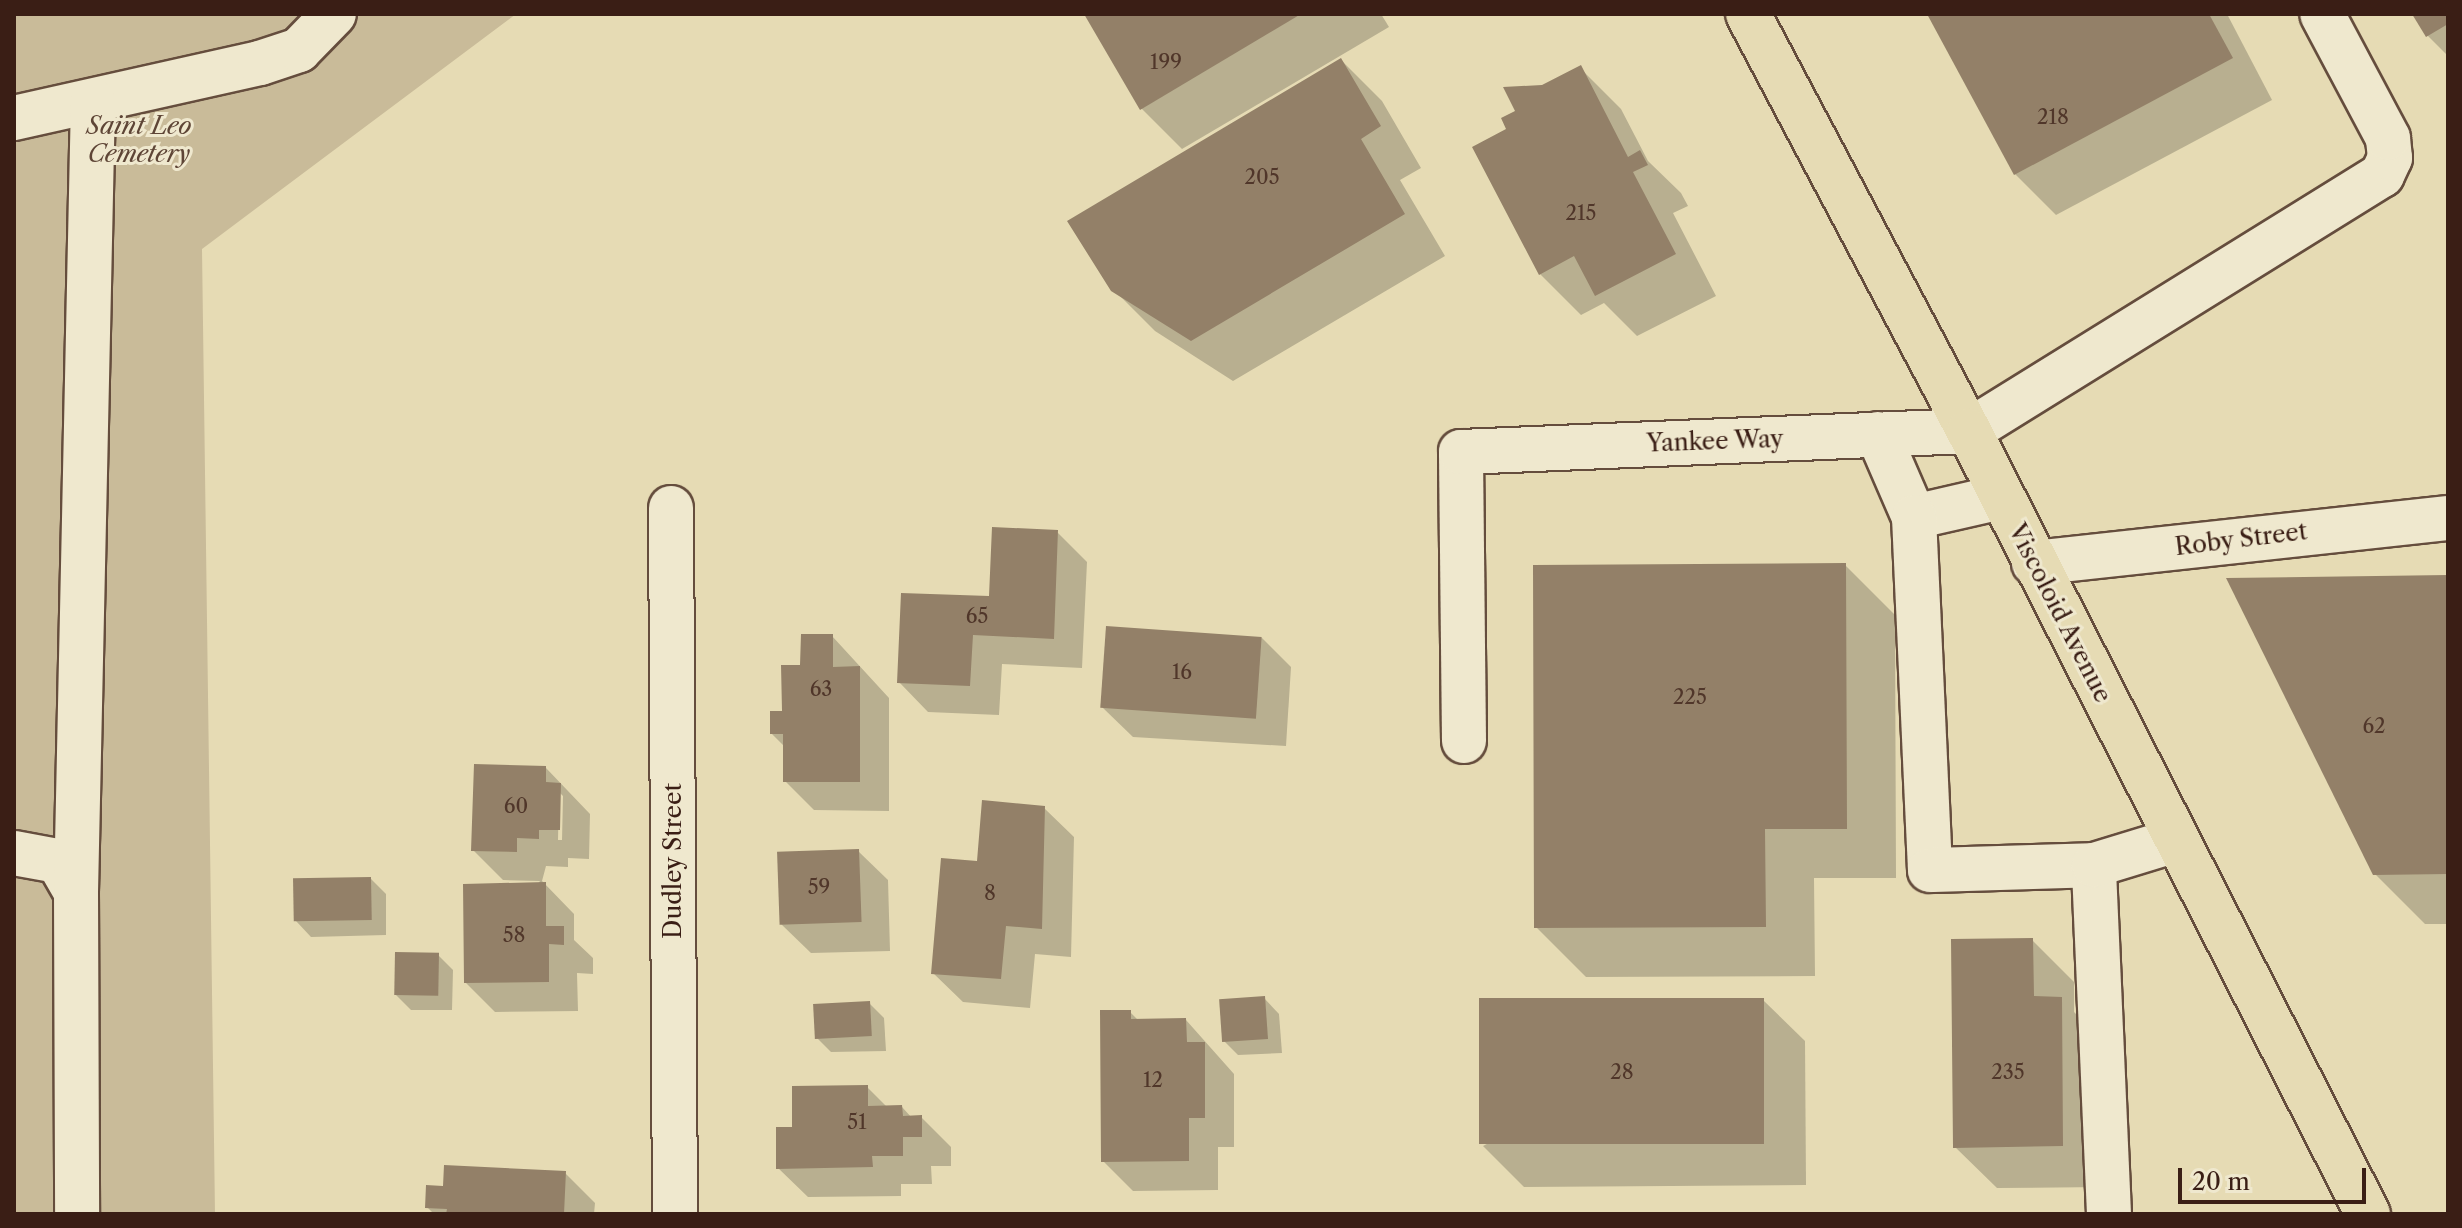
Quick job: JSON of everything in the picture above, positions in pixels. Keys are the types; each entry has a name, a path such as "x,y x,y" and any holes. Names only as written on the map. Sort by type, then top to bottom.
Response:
{"main road":[{"name":"Viscoloid Avenue","path":"1748,14 1969,431 2368,1214"}],"street":[{"path":"14,118 299,50 334,14"},
{"path":"1969,431 2382,175 2390,158 2388,138 2322,14"},
{"path":"77,1214 76,892 93,101"},
{"name":"Yankee Way","path":"1464,741 1461,452 1969,431"},
{"path":"1878,434 1914,517 1930,870 2094,865 2176,840"},
{"path":"1914,517 2001,497"},
{"name":"Dudley Street","path":"671,508 675,1214"},
{"name":"Roby Street","path":"2034,563 2448,518"},
{"path":"14,853 58,861 76,892"},
{"path":"2094,865 2109,1214"}],"green space":[{"name":"Saint Leo Cemetery","path":"14,14 516,14 202,249 215,1214 14,1214"}],"building":[{"path":"1084,14 1301,14 1140,110"},
{"path":"1927,14 2209,14 2233,58 2014,175"},
{"path":"2412,14 2448,14 2448,24 2426,37"},
{"path":"1341,58 1381,126 1361,139 1405,214 1191,341 1111,291 1067,221"},
{"path":"1581,65 1628,157 1640,150 1648,165 1633,172 1676,254 1595,296 1574,256 1539,275 1472,147 1506,129 1501,118 1515,111 1503,87 1542,85"},
{"path":"992,527 1058,530 1054,639 973,635 970,686 897,683 901,593 989,596"},
{"path":"1846,563 1847,829 1765,829 1766,927 1534,928 1533,565"},
{"path":"2448,575 2448,874 2373,875 2226,578"},
{"path":"1106,626 1262,637 1256,719 1100,708"},
{"path":"801,634 833,634 833,667 860,666 860,782 783,782 783,734 770,734 770,711 782,711 781,665 800,665"},
{"path":"474,764 546,766 546,782 561,783 560,830 539,830 539,839 517,838 517,852 471,851"},
{"path":"982,800 1045,806 1042,929 1006,926 1001,979 931,974 941,858 977,861"},
{"path":"859,849 862,922 780,925 777,852"},
{"path":"371,877 372,920 294,921 293,878"},
{"path":"546,882 546,926 564,926 564,945 549,944 549,982 464,983 463,884"},
{"path":"2033,938 2034,996 2062,997 2063,1146 1953,1148 1951,939"},
{"path":"395,952 439,953 438,996 394,995"},
{"path":"1265,996 1268,1039 1222,1042 1219,999"},
{"path":"1479,998 1764,998 1764,1144 1479,1144"},
{"path":"870,1001 872,1036 815,1039 813,1004"},
{"path":"1100,1010 1131,1010 1131,1019 1186,1018 1187,1042 1205,1042 1205,1118 1189,1118 1189,1161 1101,1162"},
{"path":"868,1085 868,1106 902,1105 903,1116 922,1115 922,1137 903,1137 903,1156 872,1156 873,1167 776,1169 776,1127 792,1127 792,1086"},
{"path":"444,1165 566,1171 564,1214 446,1214 447,1209 425,1208 426,1185 443,1186"}]}
